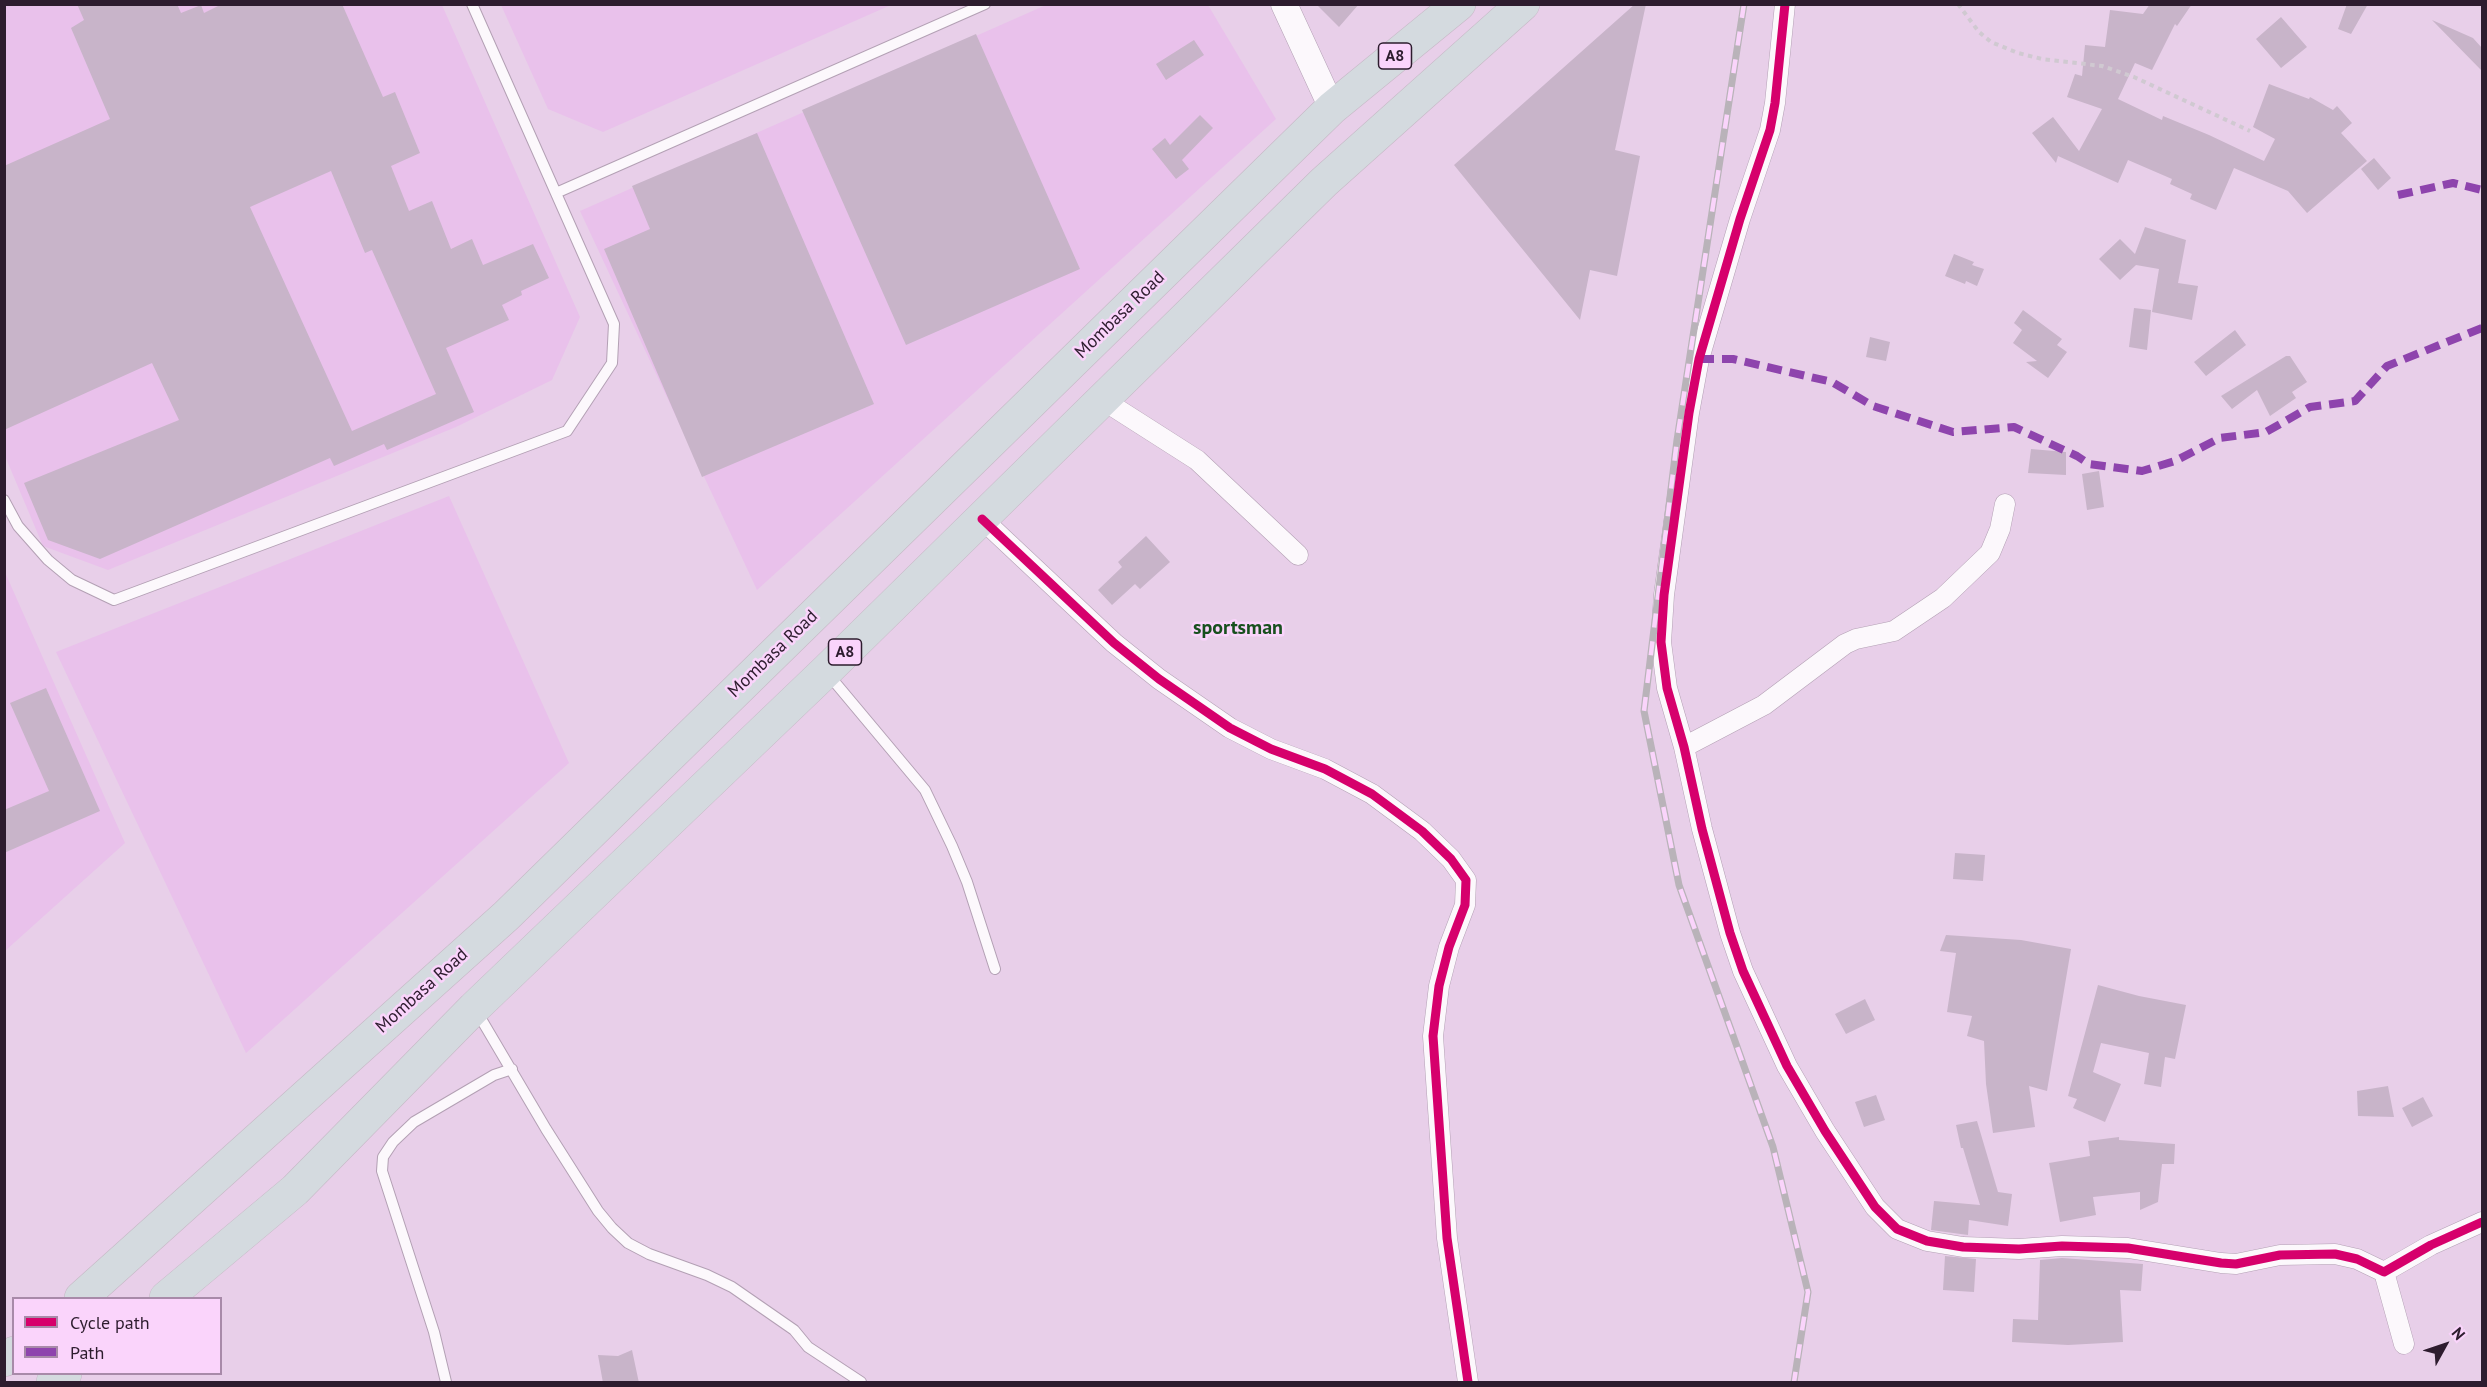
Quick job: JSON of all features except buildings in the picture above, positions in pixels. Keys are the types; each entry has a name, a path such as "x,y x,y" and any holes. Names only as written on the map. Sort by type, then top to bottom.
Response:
{"highway":[{"name":"Mombasa Road","path":"83,1297 506,916 1332,108 1459,4"},
{"name":"A8","path":"168,1297 295,1190 474,1008 826,671 1324,182 1523,4"}],"street":[{"path":"1284,4 1332,108"},
{"path":"1785,4 1770,130 1740,219 1700,359 1689,413 1672,526 1664,595 1661,652 1667,688 1730,933 1743,970 1787,1066 1825,1131 1875,1207 1898,1229 1927,1242 1962,1247 2019,1250 2062,1246 2109,1247 2236,1264 2280,1255 2335,1254 2357,1259 2384,1272 2404,1344"},
{"path":"1103,400 1197,460 1298,555"},
{"path":"1684,747 1764,705 1845,644 1856,639 1894,631 1943,598 1990,553 2000,529 2005,504"},
{"path":"982,519 1114,643 1159,680 1230,728 1271,749 1325,769 1372,794 1422,831 1451,859 1466,880 1465,905 1442,968 1433,1036 1447,1238 1468,1383"},
{"path":"2384,1272 2431,1245 2482,1222"}],"lane":[{"path":"4,500 18,526 48,560 72,580 114,600 567,431 612,363 614,324 472,4"},
{"path":"556,193 985,4"},
{"path":"826,671 925,790 949,838 967,882 995,969"},
{"path":"474,1008 598,1211 628,1243 649,1254 707,1275 732,1287 794,1330 808,1347 861,1383"},
{"path":"446,1383 434,1332 382,1171 383,1157 393,1142 414,1122 494,1075 512,1069"}],"path":[{"path":"1958,4 1978,32 1991,42 2018,53 2042,59 2102,66 2134,77 2250,131"}],"shaded area":[{"path":"4,5 442,5 580,317 552,380 456,427 108,570 43,546 5,456"},
{"path":"501,5 891,5 603,132 548,109"},
{"path":"1046,5 1208,5 1276,119 757,590 580,211"},
{"path":"449,496 569,763 246,1053 56,652"},
{"path":"4,570 125,843 5,951 4,951"}],"railway":[{"path":"1744,4 1677,440 1644,711 1679,885 1773,1147 1808,1292 1794,1382"}],"marked path":[{"path":"2398,195 2453,183 2482,190"},
{"path":"1699,359 1733,359 1832,382 1873,406 1953,432 2014,427 2077,456 2089,464 2142,471 2175,461 2220,438 2266,432 2310,407 2355,401 2387,366 2482,328"}],"cycle path":[{"path":"1785,4 1770,130 1740,219 1699,359 1689,413 1664,595 1661,642 1667,688 1730,933 1743,971 1787,1066 1825,1131 1875,1207 1897,1229 1927,1241 1963,1247 2019,1249 2062,1246 2128,1248 2236,1264 2280,1255 2335,1254 2357,1259 2384,1272 2431,1245 2482,1222"},
{"path":"982,519 1114,643 1159,679 1230,728 1271,749 1325,769 1372,794 1422,831 1451,859 1466,880 1465,905 1449,947 1439,986 1433,1036 1447,1238 1468,1382"}],"district":[{"name":"sportsman","path":"1238,628"}]}
